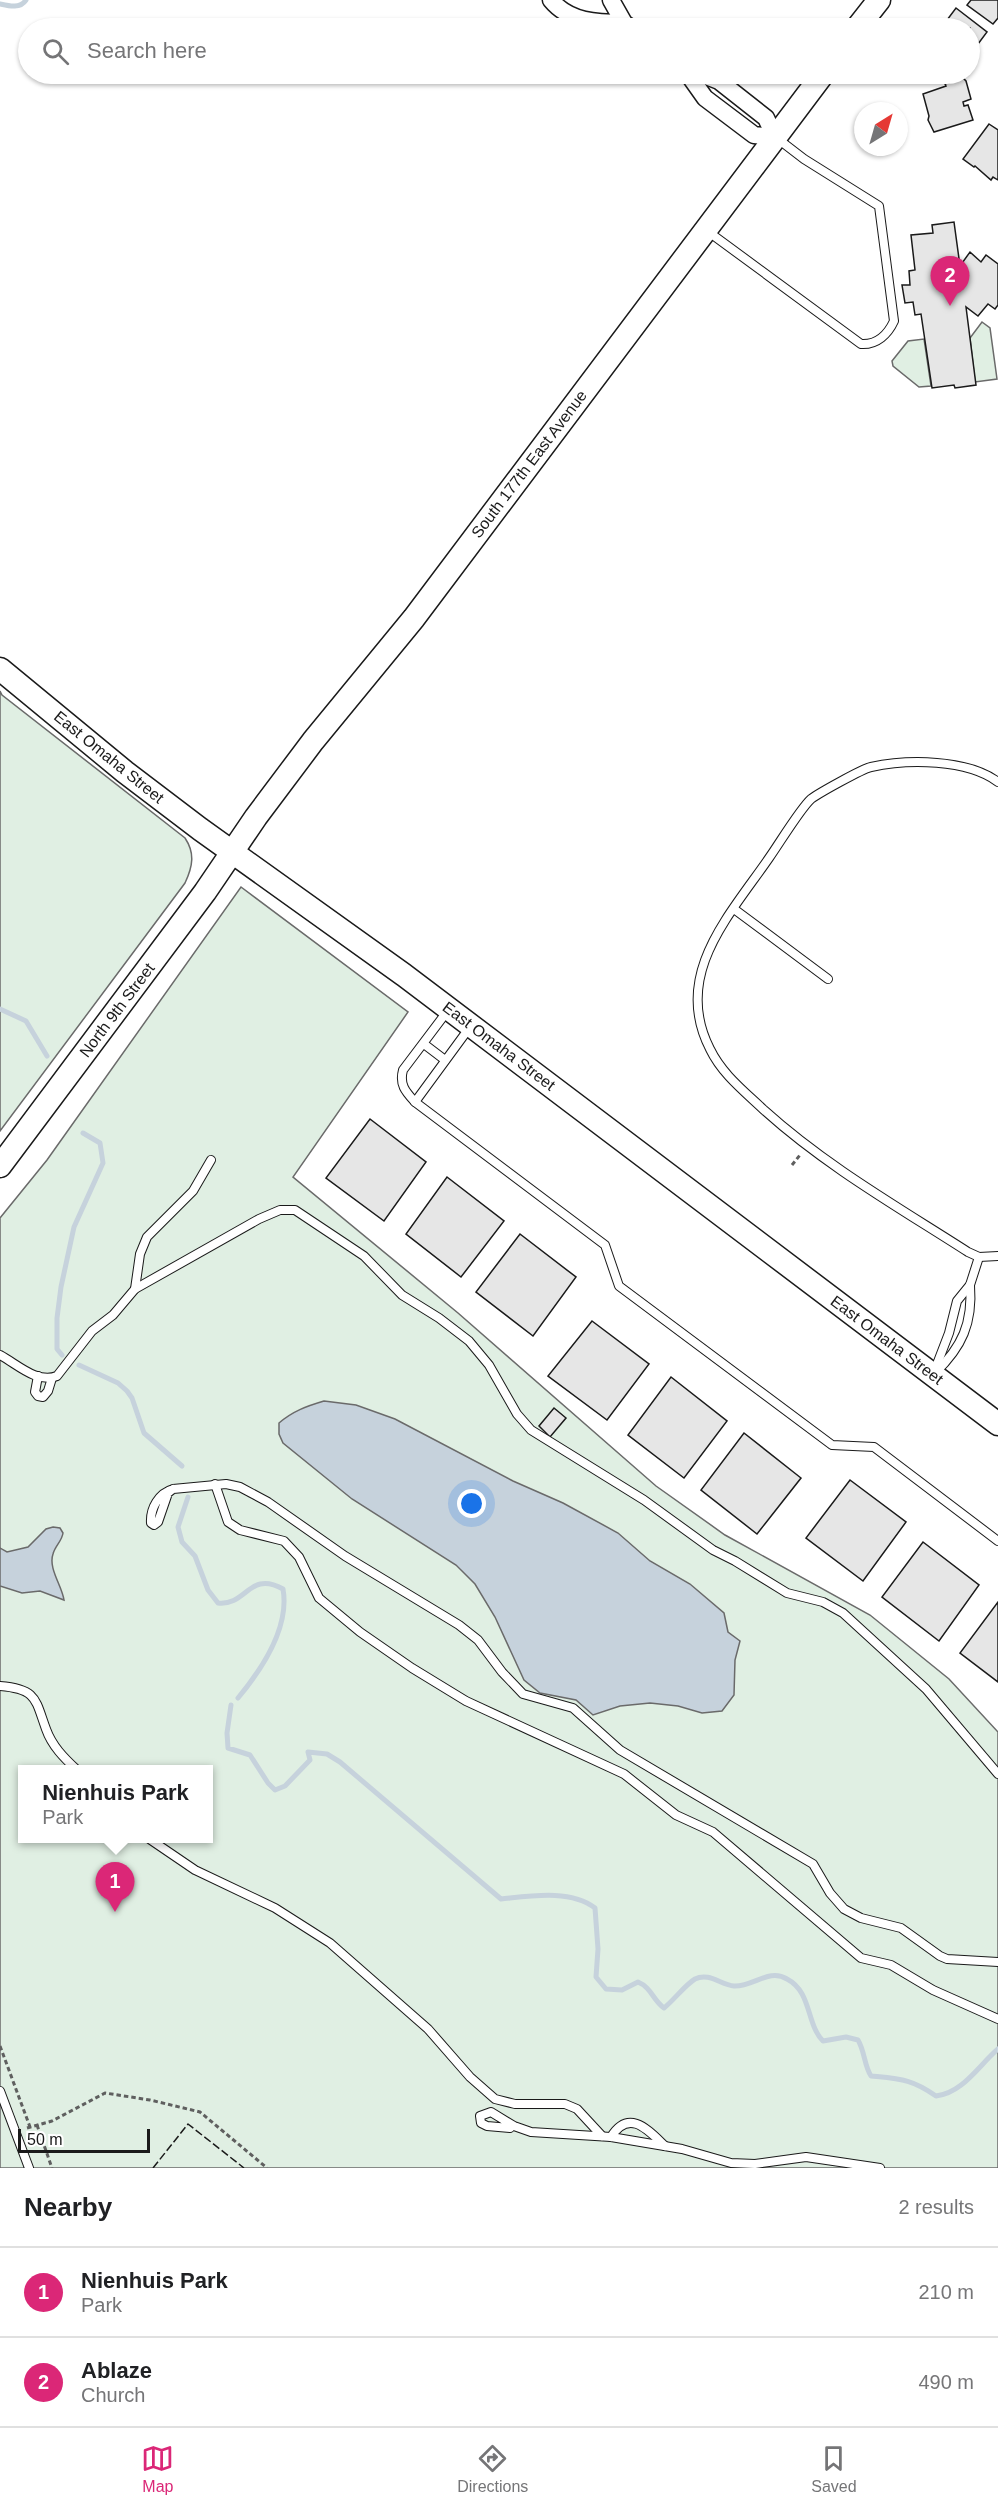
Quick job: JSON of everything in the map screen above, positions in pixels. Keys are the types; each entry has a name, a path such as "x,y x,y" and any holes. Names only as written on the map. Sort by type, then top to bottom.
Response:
{"street":[{"path":"551,0 564,12 576,18"},
{"path":"611,0 623,18"},
{"path":"865,18 879,0"},
{"path":"695,84 705,98 754,135 775,137"},
{"path":"723,84 766,118 775,137"},
{"name":"South 177th East Avenue","path":"232,852 313,741 414,618 815,84"},
{"path":"718,108 731,91"},
{"name":"East Omaha Street","path":"0,669 125,772 471,1025 998,1424"},
{"name":"North 9th Street","path":"0,1166 205,892 232,852"}],"lane":[{"path":"706,230 764,270 861,344 873,343 886,333 894,321 879,206 804,159 775,137"},
{"path":"998,782 987,774 928,761 868,767 811,800 710,944 698,979 700,1022 706,1041 720,1066 782,1126 854,1180 979,1257 998,1256"},
{"path":"734,909 828,979"},
{"path":"449,1009 404,1070 403,1089 415,1102 605,1245 619,1286 832,1445 874,1447 998,1541"},
{"path":"415,1102 471,1025"},
{"path":"423,1044 445,1060"},
{"path":"135,1289 140,1254 147,1238 193,1191 211,1160"},
{"path":"0,1356 38,1376 52,1378 57,1376 92,1331 113,1315 135,1289 259,1219 280,1210 295,1210 364,1256 402,1295 439,1318 469,1341 489,1365 517,1414 531,1430 644,1500 713,1550 741,1564 787,1593 823,1602 843,1613 926,1689 998,1774"},
{"path":"933,1375 952,1356 962,1340 971,1306 970,1285 979,1257"},
{"path":"933,1375 949,1334 957,1301 970,1285"},
{"path":"38,1376 35,1392 38,1396 43,1397 48,1391 52,1378"},
{"path":"215,1484 228,1522 240,1530 284,1541 299,1557 320,1598 342,1619 387,1652 481,1708 624,1774 676,1815 713,1832 861,1958 891,1965 933,1990 998,2019"},
{"path":"173,1489 226,1484 240,1487 268,1502 345,1557 459,1625 478,1641 502,1672 524,1694 573,1708 620,1750 808,1860 818,1869 837,1903 852,1914 901,1928 940,1956 998,1962"},
{"path":"0,1686 14,1687 33,1697 39,1704 45,1728 62,1756 72,1765"},
{"path":"154,1843 195,1870 275,1908 330,1943 428,2029 470,2078 495,2098 514,2104 565,2104 578,2109 606,2137"},
{"path":"0,2091 29,2168"},
{"path":"510,2128 487,2126 481,2123 480,2116 491,2112 513,2127 531,2132 606,2137 666,2147 743,2165 806,2157 880,2168"},
{"path":"606,2137 624,2124 634,2122 646,2128 666,2147"}],"path":[{"path":"0,2046 29,2128 52,2121 105,2093 175,2104 200,2112 267,2168"},
{"path":"37,2125 52,2168"}],"green space":[{"path":"982,322 990,328 997,379 975,382 970,338"},
{"path":"924,339 931,386 919,387 893,366 892,361 908,341"},
{"path":"0,691 2,695 185,838 192,854 192,860 185,883 0,1131"},
{"path":"241,887 408,1012 293,1177 458,1313 656,1486 725,1535 870,1615 949,1679 998,1732 998,2168 0,2168 0,1218 47,1160"}],"shaded area":[{"path":"324,1401 356,1405 395,1419 513,1481 563,1503 618,1533 650,1561 690,1584 724,1613 728,1632 740,1641 735,1660 734,1695 722,1711 702,1713 678,1706 650,1703 620,1706 593,1715 576,1700 540,1693 524,1680 495,1617 475,1584 456,1565 352,1499 283,1443 279,1434 279,1423 300,1409"},
{"path":"60,1528 63,1533 54,1551 52,1565 64,1600 40,1591 22,1593 0,1586 0,1548 7,1552 28,1547 46,1529"}],"building":[{"path":"971,0 998,0 998,18 993,24 967,5"},
{"path":"956,8 969,18 948,18"},
{"path":"980,27 987,32 980,41"},
{"path":"945,84 967,84 971,99 963,102 964,106 968,105 973,120 934,132 928,120 923,94 946,86"},
{"path":"989,124 998,130 998,180 993,177 991,180 963,159"},
{"path":"954,222 960,266 970,252 981,262 986,255 998,264 998,305 995,309 988,304 978,316 966,307 976,385 932,388 921,314 915,315 913,302 905,303 902,285 910,285 909,271 915,270 911,235 933,233 932,225"},
{"path":"370,1119 426,1162 384,1221 326,1178"},
{"path":"447,1177 504,1221 461,1277 406,1234"},
{"path":"520,1234 576,1277 533,1336 476,1292"},
{"path":"592,1321 649,1364 607,1420 548,1376"},
{"path":"671,1377 727,1421 684,1478 628,1435"},
{"path":"554,1408 566,1418 550,1437 539,1426"},
{"path":"744,1433 801,1478 757,1534 701,1490"},
{"path":"850,1480 906,1522 863,1581 806,1538"},
{"path":"923,1542 979,1585 939,1641 882,1597"},
{"path":"998,1602 998,1682 960,1653"}],"waterway":[{"path":"0,4 18,6 26,0"},
{"path":"0,1009 26,1021 47,1056"},
{"path":"62,1355 57,1349 57,1318 61,1287 74,1227 103,1163 100,1143 83,1133"},
{"path":"79,1365 118,1383 127,1391 132,1398 144,1433 182,1466"},
{"path":"188,1497 178,1527 182,1542 195,1556 208,1590 218,1603 236,1599 255,1586 263,1584 272,1584 283,1589 284,1604 278,1633 265,1661 238,1698"},
{"path":"231,1705 227,1733 228,1748 250,1755 275,1790 285,1786 310,1760 308,1752 327,1754 340,1762 501,1899 562,1896 574,1898 595,1908 598,1949 596,1977 606,1989 622,1990 638,1982 646,1987 664,2008 691,1982 700,1977 741,1986 767,1977 780,1976 795,1985 801,1992 814,2026 823,2041 846,2037 858,2040 871,2076 906,2081 936,2096 946,2094 962,2084 998,2049"}],"fence":[{"path":"153,2168 188,2124 244,2168"}],"place":[{"name":"Ablaze","path":"950,306"},
{"name":"Nienhuis Park","path":"115,1912"}]}
